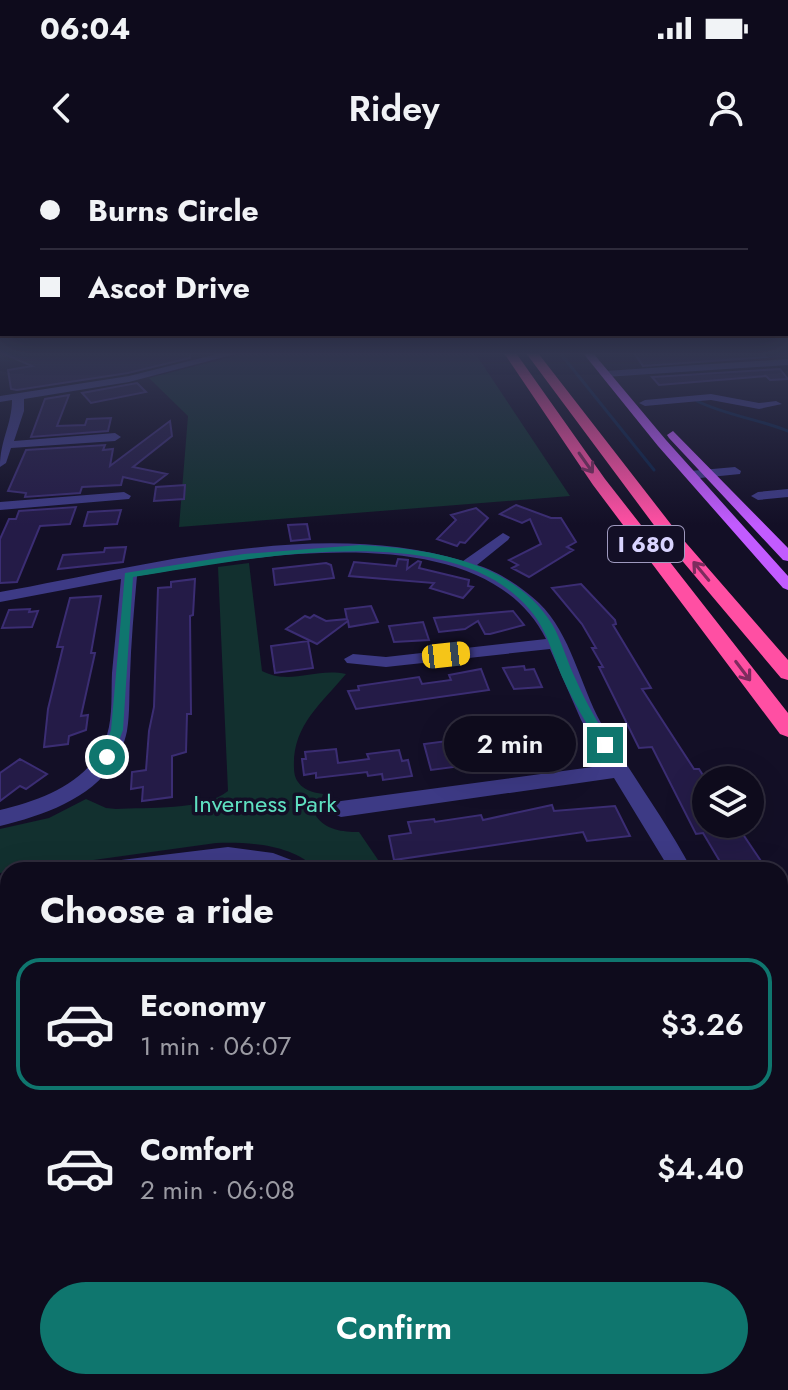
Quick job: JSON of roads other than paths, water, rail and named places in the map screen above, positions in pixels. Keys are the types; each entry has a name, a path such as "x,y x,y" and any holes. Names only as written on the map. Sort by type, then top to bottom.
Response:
{"highway":[{"name":"I 680","path":"550,410 599,482 788,729"},
{"name":"I 680","path":"575,410 674,540 788,673"}],"main road":[{"path":"636,410 788,585"},
{"path":"652,410 788,557"}],"street":[{"path":"0,463 18,410"},
{"path":"6,445 115,437"},
{"path":"690,475 735,471"},
{"path":"0,506 124,496"},
{"path":"758,496 785,496"},
{"path":"467,565 503,537"},
{"path":"0,597 244,557 360,548 410,550 467,565 505,583 540,614 571,682 619,770 655,823 677,862"},
{"path":"0,818 34,810 61,797 87,780 107,757 117,730 129,575"},
{"path":"353,659 386,662 555,643"},
{"path":"341,809 619,770"},
{"path":"180,862 239,855 274,862"}],"waterway":[{"path":"606,410 654,470"},
{"path":"720,410 788,431"}],"park label":[{"name":"Inverness Park","path":"265,804"}]}
